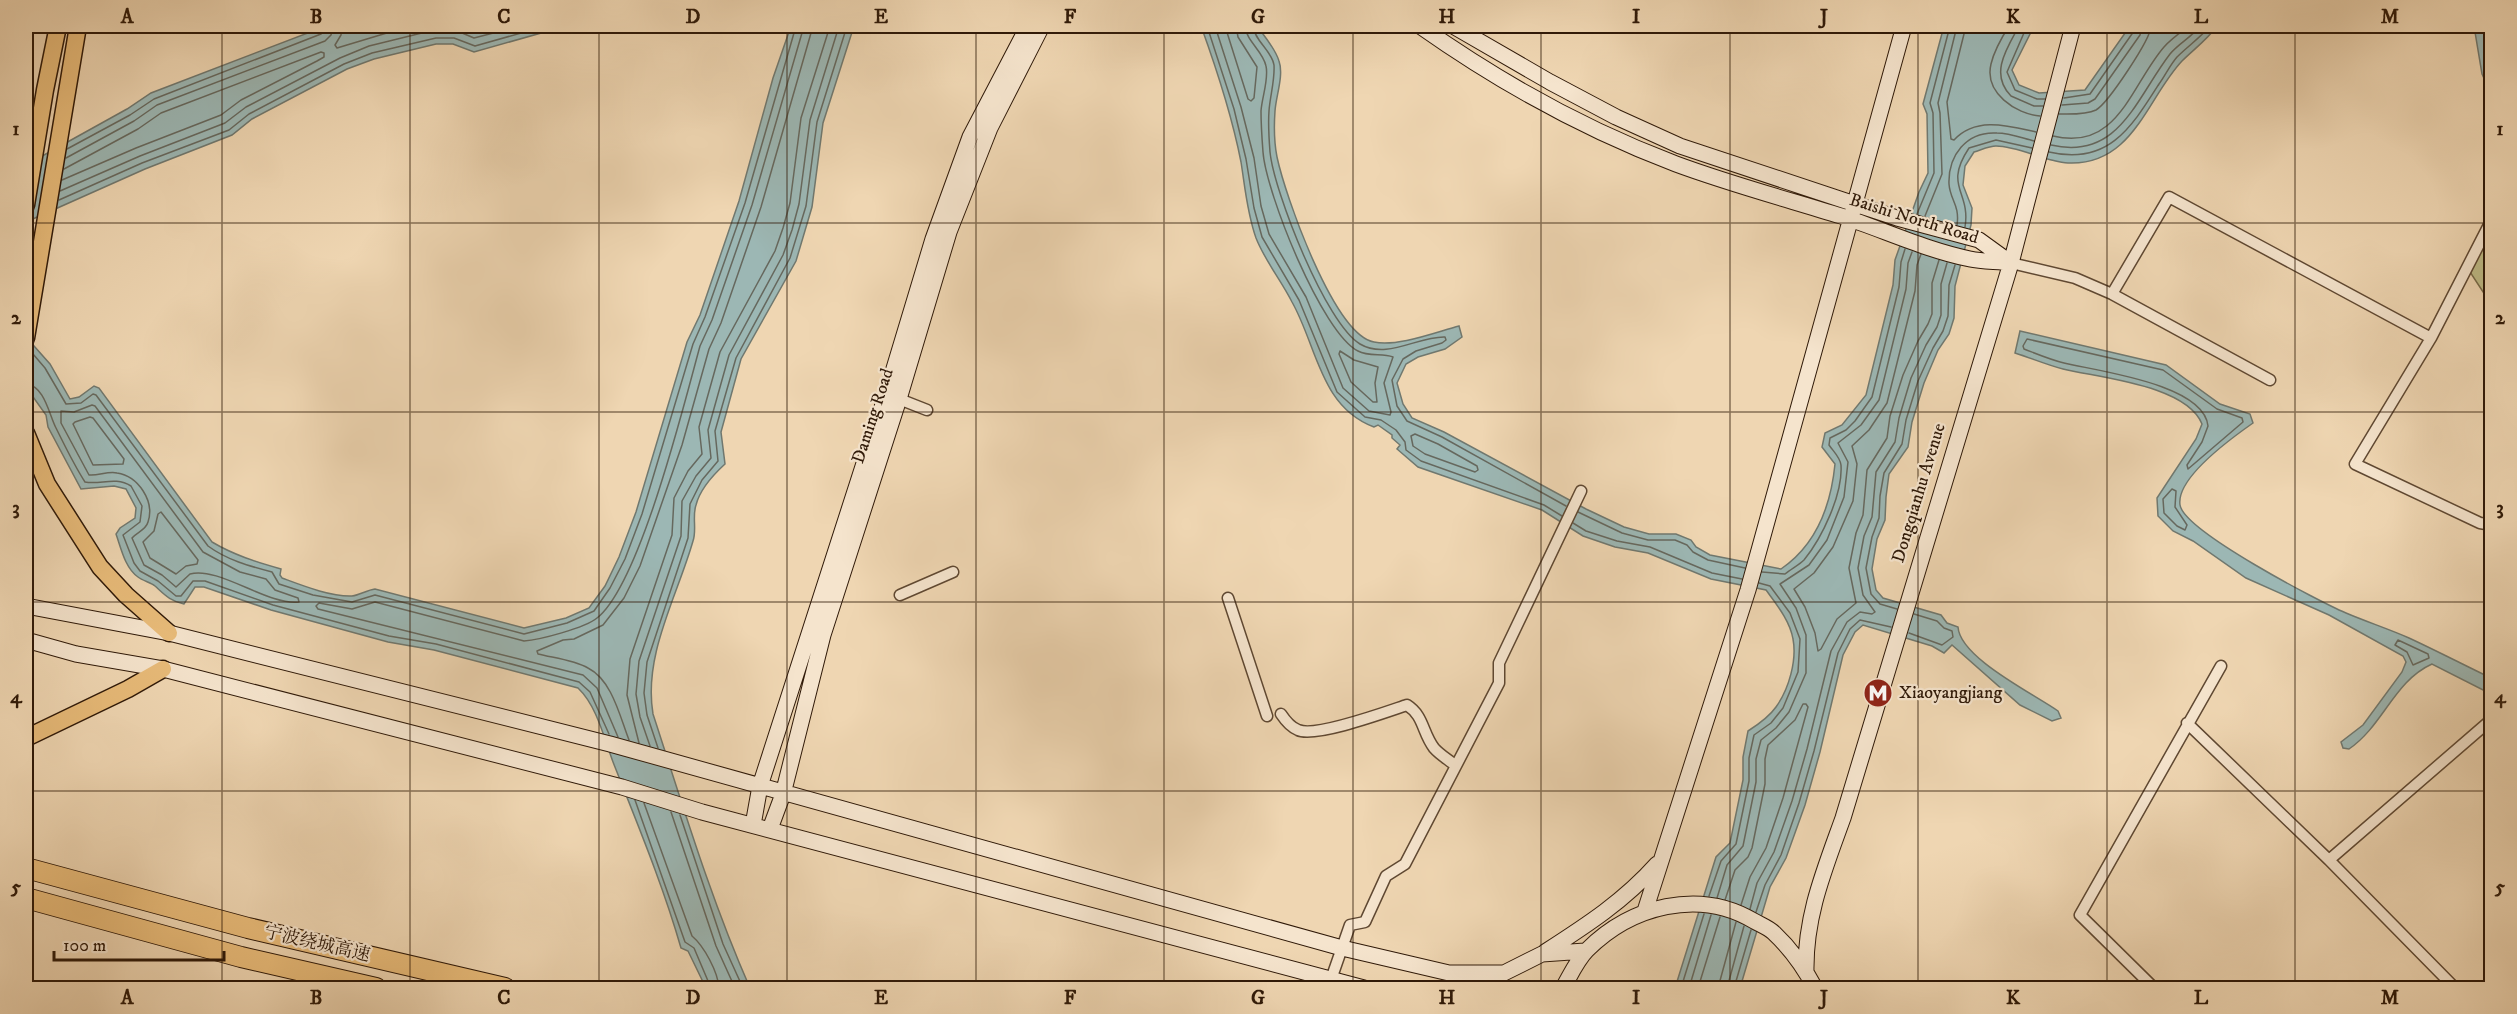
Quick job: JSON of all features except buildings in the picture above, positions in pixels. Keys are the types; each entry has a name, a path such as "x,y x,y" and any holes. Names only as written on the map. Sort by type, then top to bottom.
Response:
{"highway":[{"name":"宁波绕城高速","path":"26,868 248,928 505,988"},
{"name":"宁波绕城高速","path":"26,898 241,957 376,988"}],"main road":[{"path":"26,205 58,26"},
{"path":"26,338 65,92 78,26"},
{"name":"Daming Road","path":"770,829 783,794 823,635 893,397 933,240 970,136 1028,26"},
{"name":"Daming Road","path":"753,825 760,786 949,232 990,128 1042,26"},
{"name":"Baishi North Road","path":"1420,26 1480,65 1595,128 1676,164 1851,220 1893,236 1971,259 2011,262"},
{"name":"Baishi North Road","path":"1454,26 1550,82 1616,117 1680,146 1855,202 1897,218 1978,240 2011,262"},
{"path":"1645,911 1759,553 1904,26"},
{"name":"Dongqianhu Avenue","path":"1806,972 1806,943 1814,897 1843,818 1897,633 2011,262 2073,26"},
{"path":"26,433 47,484 100,567 126,595 169,633"},
{"path":"26,606 169,633 610,744 1342,948 1449,973 1504,973 1542,954 1599,918 1635,889 1664,857"},
{"path":"26,640 75,654 164,669 622,788 1329,984 1364,988"},
{"path":"26,738 164,669"},
{"path":"1563,988 1585,951 1613,927 1645,911 1689,902 1737,911 1773,933 1806,972 1815,988"},
{"path":"1542,954 1585,951"}],"street":[{"path":"2112,294 2169,197 2431,338"},
{"path":"2492,219 2431,338 2355,464 2480,523 2492,525"},
{"path":"2011,262 2075,278 2112,294 2270,380"},
{"path":"893,397 927,410"},
{"path":"1329,984 1350,925 1365,922 1386,876 1405,864 1499,683 1499,663 1581,491"},
{"path":"900,595 953,572"},
{"path":"1228,598 1267,716"},
{"path":"2154,988 2080,915 2221,666"},
{"path":"1281,714 1299,731 1317,732 1407,705 1418,712 1426,734 1435,749 1456,766"},
{"path":"2329,860 2492,719"},
{"path":"2187,723 2329,860 2455,988"}],"shaded area":[{"path":"2491,233 2491,295 2487,298 2470,272"}],"water":[{"path":"326,26 566,26 474,52 453,44 436,44 374,59 347,69 252,119 232,135 145,169 26,222 26,165 127,109 151,93"},
{"path":"791,26 854,26 823,123 812,207 796,261 741,359 721,432 725,464 708,483 698,499 693,541 663,626 653,670 651,692 653,714 710,887 750,988 706,988 688,951 681,948 658,878 599,723 585,695 578,688 434,650 388,642 271,610 204,587 195,587 184,604 171,599 134,573 124,557 116,534 120,528 135,518 136,508 126,489 114,486 81,489 48,427 46,415 26,387 26,337 50,364 70,399 79,397 94,386 99,388 212,542 220,547 245,558 281,569 282,578 335,595 352,596 375,589 524,628 566,618 589,608 605,586 619,557 636,512 687,342 700,315 739,201 773,78"},
{"path":"1201,26 1257,26 1275,52 1281,73 1275,116 1275,140 1282,176 1301,230 1328,290 1343,315 1359,334 1374,342 1384,343 1405,341 1459,326 1462,337 1445,349 1418,357 1406,364 1397,383 1403,404 1412,418 1444,432 1586,509 1624,527 1649,534 1676,534 1691,540 1696,547 1710,555 1781,569 1804,548 1812,536 1820,523 1830,494 1835,464 1822,447 1825,433 1842,425 1866,395 1893,285 1895,260 1928,173 1927,114 1923,104 1944,26 2034,26 2012,70 2019,85 2039,93 2085,90 2130,26 2217,26 2182,61 2136,127 2108,154 2090,161 2068,163 2005,147 1993,146 1974,152 1965,166 1963,185 1972,208 1971,225 1955,286 1954,318 1949,334 1938,350 1924,383 1912,422 1908,447 1889,474 1885,520 1877,539 1872,569 1876,590 1883,598 1941,615 1947,623 1958,627 1962,639 1984,663 2058,711 2061,718 2052,721 2020,705 1952,645 1944,653 1932,646 1863,625 1855,632 1843,655 1805,805 1786,858 1770,887 1740,988 1675,988 1716,857 1730,843 1743,780 1743,757 1748,731 1776,707 1785,692 1791,674 1794,647 1786,620 1766,590 1711,579 1648,553 1615,547 1583,536 1542,510 1418,467 1397,449 1400,445 1392,438 1392,435 1378,425 1374,427 1356,418 1342,405 1322,374 1288,294 1256,238 1248,210 1233,128"},
{"path":"2474,26 2491,26 2491,93 2482,74"},
{"path":"2020,331 2166,365 2220,404 2250,414 2253,423 2208,459 2187,483 2181,494 2180,505 2187,517 2227,547 2309,595 2346,613 2409,638 2491,678 2491,694 2432,664 2408,681 2361,739 2349,749 2343,748 2341,742 2363,725 2402,672 2406,662 2403,656 2329,615 2246,578 2193,541 2173,531 2158,516 2157,498 2196,439 2202,424 2193,411 2179,400 2140,385 2051,366 2015,353"}],"place":[{"name":"Xiaoyangjiang","path":"1878,693"}]}
